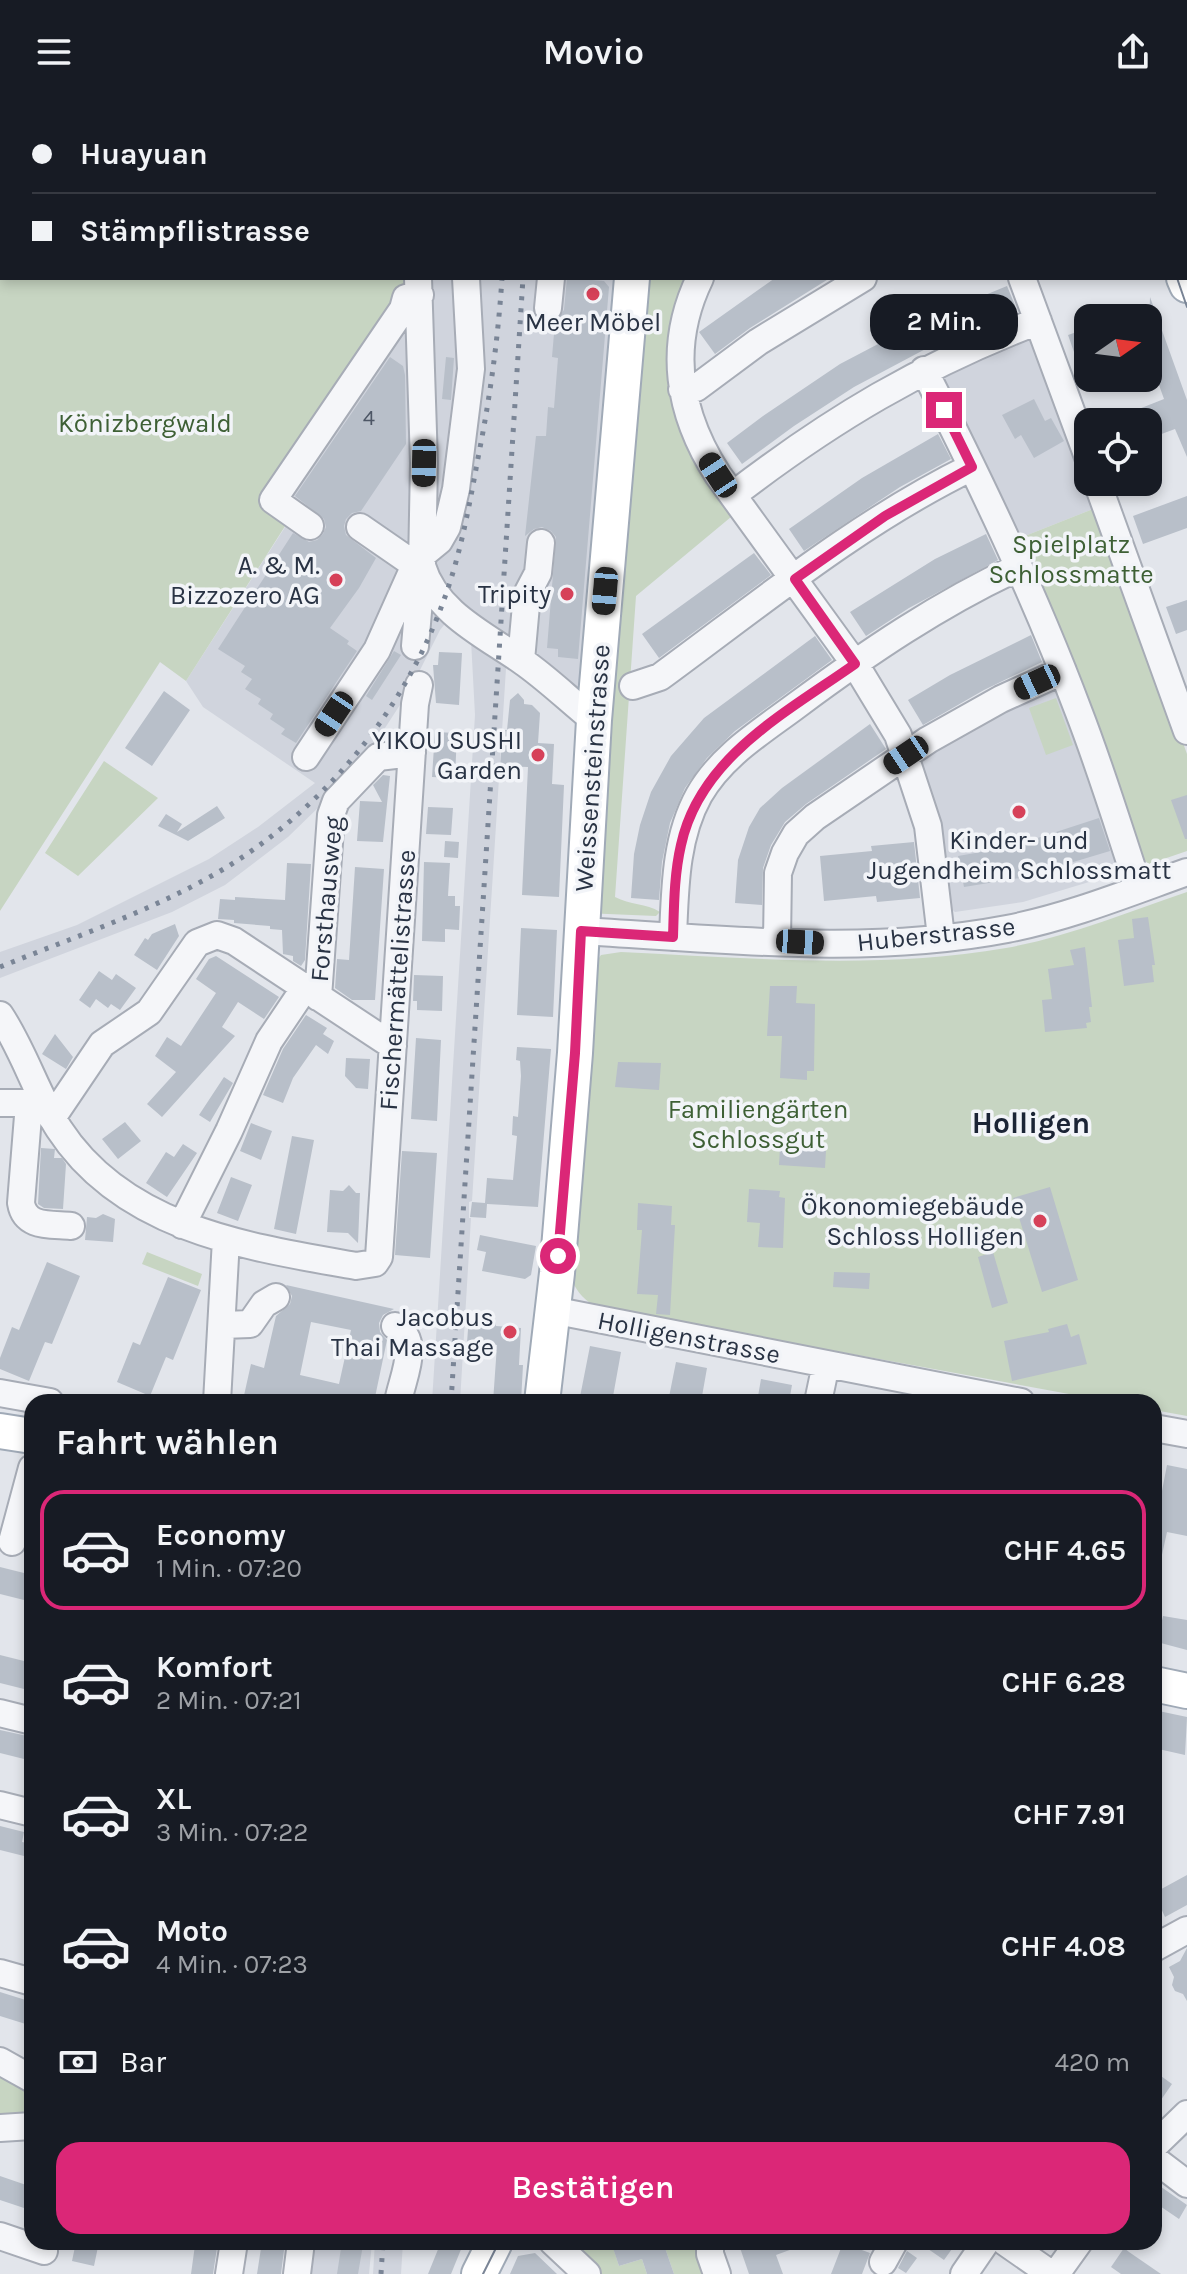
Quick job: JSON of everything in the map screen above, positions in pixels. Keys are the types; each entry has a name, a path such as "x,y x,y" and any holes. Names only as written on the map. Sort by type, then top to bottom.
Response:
{"main road":[{"name":"Weissensteinstrasse","path":"543,1394 575,1053 594,720 632,280"},
{"path":"0,1431 24,1435"},
{"path":"1162,1686 1187,1691"},
{"path":"479,2274 491,2250"}],"street":[{"path":"306,757 377,650 420,562 447,527 456,489 471,369 466,280"},
{"path":"548,308 551,280"},
{"path":"699,280 688,309 681,345 682,389 695,436 705,455 884,708 906,755 928,826 941,937"},
{"path":"682,389 696,388 758,342 860,280"},
{"path":"1023,280 1074,419"},
{"path":"415,646 424,463 419,286"},
{"path":"310,526 273,500 403,309 406,298 419,286"},
{"path":"733,495 845,414 924,370 1038,321"},
{"path":"924,370 1019,567 1063,671 1139,889"},
{"path":"633,686 660,677 885,516 972,467"},
{"path":"1102,496 1187,731"},
{"path":"360,527 420,562 435,593 470,628 521,660 594,720"},
{"path":"521,660 527,594 538,573 541,543"},
{"path":"673,937 681,846 692,811 709,780 733,753 855,664 940,608 1019,567"},
{"path":"777,941 778,873 796,834 815,817 963,718 1063,671"},
{"name":"Fischermättelistrasse","path":"226,1239 298,1256 365,1266 375,1263 379,1257 415,704 419,685"},
{"name":"Forsthausweg","path":"182,1225 275,1030 311,993 331,815 336,801 378,757 412,753"},
{"name":"Huberstrasse","path":"581,931 861,944 941,937 1029,925 1085,909 1187,872"},
{"name":"Forsthausweg","path":"43,1108 102,1044 149,1012 192,948 202,939 217,935 228,938 393,1046"},
{"path":"0,1015 19,1047 43,1108 73,1149 112,1187 148,1210 226,1239 218,1394"},
{"path":"0,1103 43,1108"},
{"path":"43,1108 28,1116 22,1213 30,1221 41,1224 71,1226"},
{"path":"223,1325 250,1324 264,1304 276,1297"},
{"name":"Holligenstrasse","path":"552,1310 974,1394"},
{"path":"395,1326 404,1331 410,1343 400,1394"},
{"path":"820,1394 826,1364"},
{"path":"0,1393 24,1397"},
{"path":"1162,1429 1187,1434"},
{"path":"15,1545 24,1504"},
{"path":"0,1713 24,1719"},
{"path":"0,1805 24,1811"},
{"path":"1162,1944 1187,1930"},
{"path":"0,1973 24,1980"},
{"path":"0,2061 24,2074"},
{"path":"1162,2138 1187,2114"},
{"path":"0,2128 24,2126"},
{"path":"1162,2165 1187,2184"},
{"path":"0,2236 24,2247"},
{"path":"229,2274 233,2250"},
{"path":"297,2274 300,2250"},
{"path":"562,2250 587,2274"},
{"path":"710,2250 717,2274"},
{"path":"964,2274 980,2250"},
{"path":"1017,2250 1054,2274 1073,2250"}],"shaded area":[{"path":"430,280 633,280 594,720 507,653 472,1201 469,1202 471,1218 460,1394 433,1394 475,715 471,640 448,620 411,688 359,768 288,837 225,885 172,912 0,978 0,952 77,925 209,859 258,827 315,783 203,707 186,681 289,521 273,508"},
{"path":"1029,336 1040,346 1074,440 1074,496 1094,496 1098,507 1015,540 941,376"},
{"name":"Kinder- und Jugendheim Schlossmatt","path":"1052,686 1060,690 1122,872 1023,902 955,912 950,908 919,767 920,758"},
{"path":"305,2250 371,2250 369,2274 301,2274"},
{"path":"374,2250 402,2250 401,2274 373,2274"}],"green space":[{"name":"Könizbergwald","path":"0,280 429,280 291,464 289,520 186,681 160,662 0,911"},
{"path":"633,280 691,280 674,341 737,512 636,596 615,897 660,912 656,916 584,913"},
{"name":"Spielplatz Schlossmatte","path":"1098,507 1187,754 1187,851 1149,864 1140,857 1015,540"},
{"path":"1056,698 1073,745 1046,755 1029,708"},
{"path":"104,761 158,798 78,876 45,853"},
{"name":"Familiengärten Schlossgut","path":"1187,892 1187,1416 1162,1411 1162,1394 1069,1394 597,1307 577,1289 572,1281 596,962 601,955 621,952 766,959 910,959 1006,948 1098,923"},
{"path":"147,1252 202,1274 198,1286 142,1264"},
{"path":"0,2065 24,2080 24,2120 0,2123"},
{"path":"572,2250 614,2250 619,2266 642,2259 647,2274 598,2274"},
{"path":"666,2250 700,2250 709,2274 674,2274"}],"building":[{"path":"567,280 604,281 609,287 578,659 558,657 558,649 547,648 556,537 542,527 525,536 536,436 546,436 548,407 554,408 558,358 552,357 555,322 564,310"},
{"path":"772,280 827,280 715,354 699,332"},
{"path":"1007,286 1017,310 933,345 854,387 742,464 727,443 840,364 922,321"},
{"path":"1162,330 1187,400 1187,457 1175,429 1162,434 1162,408 1141,408 1164,399"},
{"path":"1074,333 1074,352 1068,335"},
{"path":"390,357 403,366 405,375 406,444 361,511 352,513 346,519 346,535 376,558 330,628 349,641 347,644 357,651 296,743 281,734 285,729 270,719 273,714 258,704 261,699 245,689 252,679 241,672 245,666 218,649 293,533 309,542 323,534 326,527 324,519 295,496"},
{"path":"446,357 454,358 451,400 442,399"},
{"path":"1034,399 1045,421 1051,418 1064,441 1034,458 1021,435 1015,439 1002,415"},
{"path":"938,434 951,459 900,487 804,551 789,529 862,478"},
{"path":"1187,496 1187,528 1143,544 1133,516"},
{"path":"986,534 998,560 909,608 866,636 850,612 935,559"},
{"path":"754,553 771,575 659,658 642,634"},
{"path":"1187,600 1187,630 1176,634 1166,607"},
{"path":"1031,635 1042,662 923,725 908,700 950,675"},
{"path":"815,636 832,660 735,731 707,758 685,788 670,823 662,862 659,900 631,898 634,854 640,825 651,792 671,756 704,718"},
{"path":"394,651 401,655 372,700 366,696"},
{"path":"439,652 462,653 459,705 436,703 433,665 438,665"},
{"path":"164,691 190,710 152,766 125,748"},
{"path":"518,693 524,704 532,705 540,713 538,743 554,744 552,784 564,785 559,897 522,895 528,767 500,766 503,730 507,730 510,700"},
{"path":"870,724 886,749 785,822 771,845 763,868 762,905 735,903 738,860 749,827 760,808 782,788"},
{"path":"435,732 457,733 455,778 432,777"},
{"path":"383,775 390,776 383,842 357,841 360,801 382,802 373,785"},
{"path":"1187,795 1187,839 1185,839 1171,800"},
{"path":"217,806 225,818 188,841 158,826 166,814 182,824 177,832"},
{"path":"428,807 453,808 451,835 426,834"},
{"path":"1099,818 1110,851 1020,878 964,887 958,856 1010,847"},
{"path":"445,841 459,842 458,858 444,857"},
{"path":"914,842 920,898 877,902 876,896 824,901 820,856 872,851 871,846"},
{"path":"424,862 450,863 448,896 455,896 455,906 460,906 459,930 445,929 445,942 422,941"},
{"path":"287,863 311,864 305,960 301,966 293,961 293,956 283,954 282,930 218,919 220,899 285,900"},
{"path":"355,867 384,869 375,1000 352,1000 335,988 337,959 349,960"},
{"path":"1148,917 1155,965 1152,965 1154,982 1124,986 1118,940 1134,938 1132,919"},
{"path":"175,924 179,936 157,970 134,955 145,938 148,940 152,934"},
{"path":"521,928 557,930 553,1017 517,1015"},
{"path":"1085,947 1091,1022 1086,1023 1087,1028 1045,1032 1042,1000 1052,999 1048,969 1074,965 1070,950"},
{"path":"216,956 279,997 264,1019 238,1002 222,1027 235,1036 162,1117 147,1104 176,1072 155,1056 167,1037 181,1046 216,993 196,979 209,959"},
{"path":"99,971 112,980 116,974 136,988 120,1010 111,1004 108,1008 96,999 90,1008 79,1000"},
{"path":"414,975 443,976 442,1011 417,1010 417,1001 413,1001"},
{"path":"770,986 797,986 796,1003 815,1004 814,1071 807,1071 807,1080 780,1078 782,1036 767,1036"},
{"path":"306,1015 327,1028 323,1034 334,1041 328,1054 316,1045 293,1078 283,1103 263,1095 283,1049"},
{"path":"55,1034 73,1057 66,1069 42,1054"},
{"path":"416,1038 441,1040 437,1121 411,1119"},
{"path":"517,1047 551,1049 538,1207 487,1204 486,1218 470,1217 472,1202 485,1203 487,1178 513,1180 517,1136 512,1135 513,1116 518,1117 521,1076 520,1061 516,1060"},
{"path":"346,1058 370,1059 368,1089 356,1088 345,1076"},
{"path":"618,1062 661,1063 659,1090 615,1087"},
{"path":"224,1077 233,1083 210,1122 199,1115"},
{"path":"125,1122 141,1141 118,1159 102,1139"},
{"path":"251,1123 272,1131 261,1160 240,1151"},
{"path":"292,1136 314,1140 296,1234 274,1229"},
{"path":"183,1144 197,1153 167,1197 146,1183 166,1152 174,1157"},
{"path":"780,1147 826,1151 825,1168 779,1165"},
{"path":"41,1148 55,1149 54,1158 62,1158 66,1164 63,1209 44,1208 38,1204"},
{"path":"402,1151 437,1153 430,1258 395,1255"},
{"path":"231,1177 252,1185 238,1221 217,1213"},
{"path":"349,1185 360,1193 358,1243 348,1233 327,1232 330,1190 343,1191"},
{"name":"Ökonomiegebäude Schloss Holligen","path":"1050,1187 1078,1280 1042,1292 1013,1198"},
{"path":"749,1189 780,1191 779,1197 785,1198 783,1248 758,1247 760,1223 747,1222"},
{"path":"638,1203 672,1206 671,1225 675,1225 670,1315 656,1314 658,1295 637,1294 642,1230 637,1230"},
{"path":"103,1214 115,1219 113,1242 85,1240 87,1217 96,1218"},
{"path":"480,1235 536,1246 531,1275 525,1279 482,1271 486,1252 477,1250"},
{"path":"993,1252 1008,1303 992,1308 978,1257"},
{"path":"47,1262 80,1276 52,1344 45,1342 29,1381 0,1369 0,1358 12,1327 19,1330"},
{"path":"834,1272 870,1273 869,1289 833,1287"},
{"path":"168,1277 201,1290 173,1360 166,1357 151,1394 117,1382 133,1342 140,1345"},
{"path":"286,1285 394,1309 383,1315 379,1323 380,1332 387,1340 376,1394 244,1394 251,1364 264,1368 276,1316 290,1304 292,1296","holes":["311,1322 351,1330 339,1384 300,1375"]},
{"path":"469,1316 496,1322 496,1326 521,1328 521,1394 494,1394 497,1345 467,1343"},
{"path":"1067,1324 1071,1337 1079,1334 1087,1364 1012,1381 1004,1341 1049,1332 1048,1329"},
{"path":"590,1346 621,1352 613,1394 581,1394"},
{"path":"676,1362 707,1368 702,1394 670,1394"},
{"path":"761,1379 792,1385 790,1394 758,1394"},
{"path":"1167,1465 1187,1469 1187,1536 1167,1532 1162,1555 1162,1491"},
{"path":"0,1567 24,1573 24,1600 0,1594"},
{"path":"1163,1616 1187,1620 1187,1650 1162,1643"},
{"path":"0,1655 24,1661 24,1689 0,1683"},
{"path":"1162,1712 1187,1717 1185,1755 1162,1750"},
{"path":"0,1730 24,1735 24,1759 0,1753"},
{"path":"0,1826 24,1832 24,1856 0,1850"},
{"path":"1187,1875 1187,1905 1165,1917 1162,1889"},
{"path":"1187,1948 1187,2001 1183,1994 1175,1991 1172,1985 1174,1977 1169,1967 1180,1961"},
{"path":"0,1992 24,2000 24,2024 0,2016"},
{"path":"1162,2077 1172,2084 1162,2098"},
{"path":"0,2176 24,2184 24,2208 0,2200"},
{"path":"1162,2188 1187,2205 1179,2219 1162,2207"},
{"path":"74,2250 97,2250 94,2266 72,2261"},
{"path":"194,2250 217,2250 213,2274 191,2274"},
{"path":"261,2250 284,2250 281,2274 257,2274"},
{"path":"341,2250 362,2250 358,2274 337,2274"},
{"path":"438,2250 461,2250 451,2274 428,2274"},
{"path":"614,2250 666,2250 674,2274 647,2274 642,2259 619,2266"},
{"path":"741,2250 790,2250 776,2255 783,2274 749,2274"},
{"path":"840,2250 870,2253 862,2274 831,2274"},
{"path":"930,2250 951,2250 944,2260"},
{"path":"1123,2250 1127,2250 1161,2274 1121,2274 1111,2267"},
{"path":"907,2251 917,2258 906,2273 898,2268"},
{"path":"535,2253 557,2274 510,2274 518,2256"}],"tram line":[{"path":"1178,280 1187,307"},
{"path":"483,2274 495,2250"}],"railway":[{"path":"0,967 141,911 222,870 293,819 325,789 381,721 425,645 454,569 486,413 502,280"},
{"path":"452,1394 523,280"},
{"path":"381,2274 382,2250"}],"place":[{"name":"Meer Möbel","path":"593,294"},
{"name":"A. & M. Bizzozero AG","path":"336,580"},
{"name":"Tripity","path":"567,594"},
{"name":"YIKOU SUSHI Garden","path":"538,755"},
{"name":"Kinder- und Jugendheim Schlossmatt","path":"1019,812"},
{"name":"Ökonomiegebäude Schloss Holligen","path":"1040,1221"},
{"name":"Jacobus Thai Massage","path":"510,1332"}],"district":[{"name":"Holligen","path":"1031,1123"}],"route":[{"path":"558,1256 575,1053 581,931 673,937 681,846 692,811 709,780 750,739 855,664 795,579 885,516 972,467 944,410"}]}
